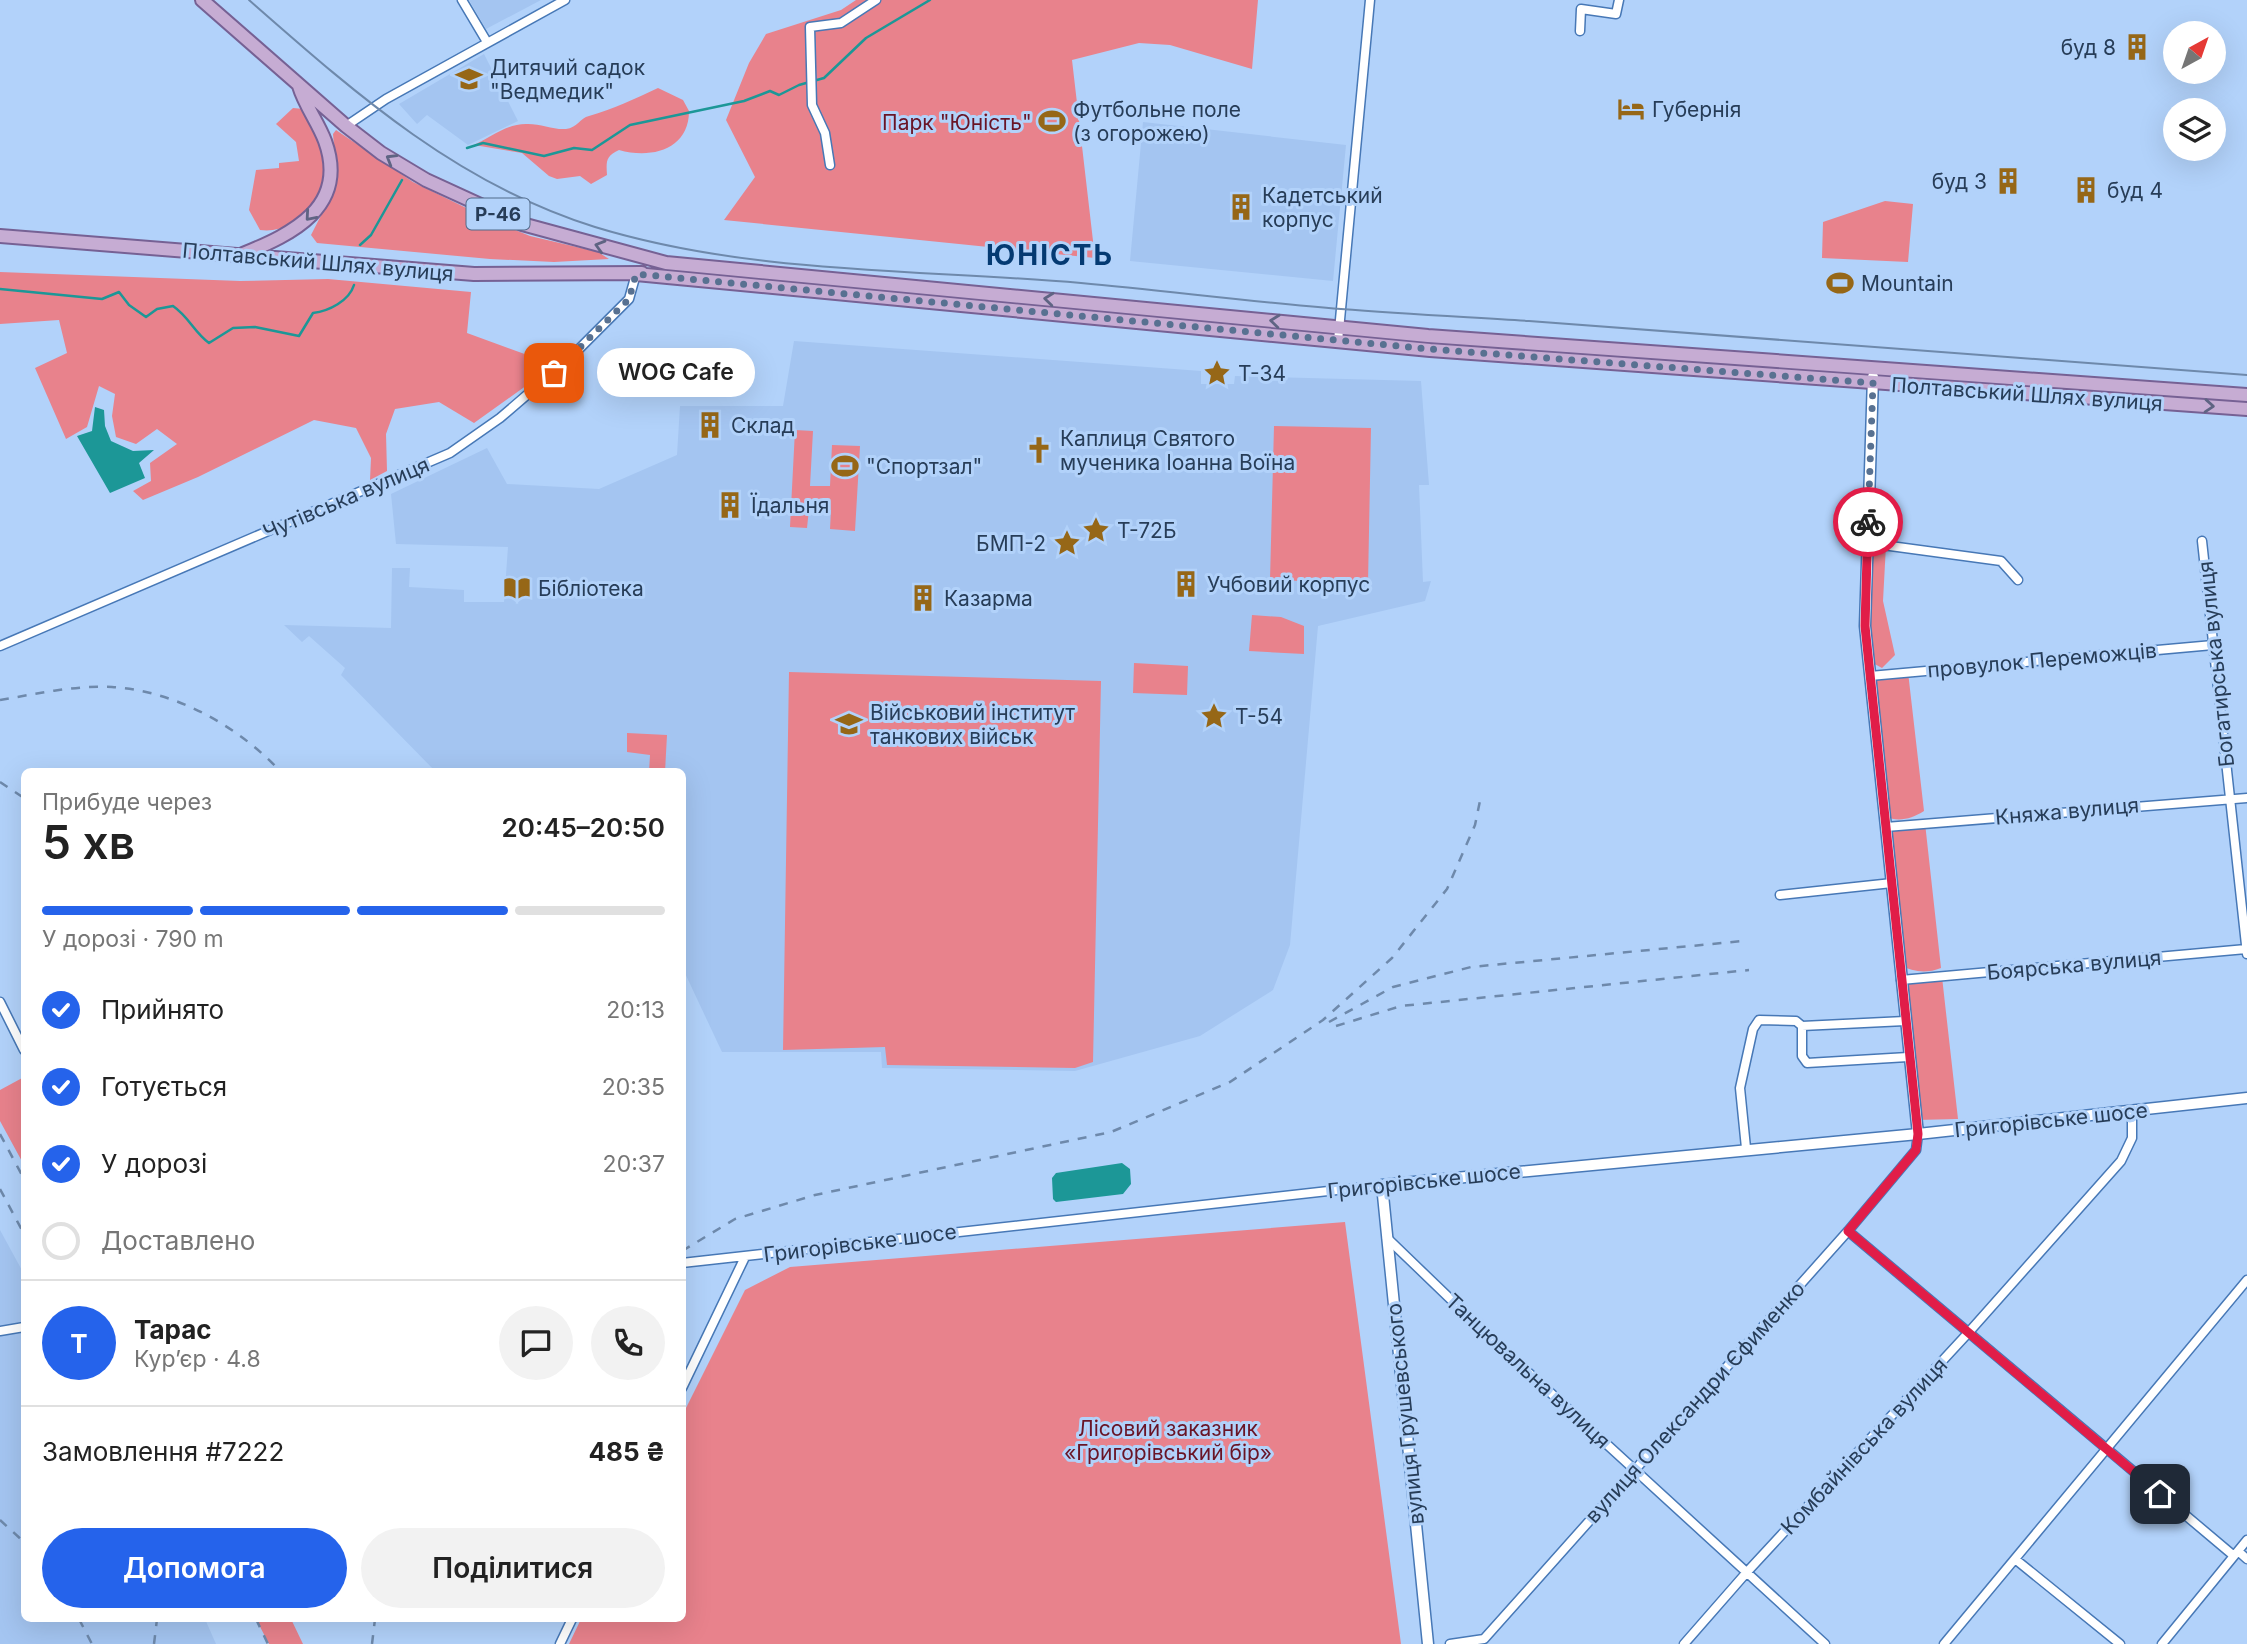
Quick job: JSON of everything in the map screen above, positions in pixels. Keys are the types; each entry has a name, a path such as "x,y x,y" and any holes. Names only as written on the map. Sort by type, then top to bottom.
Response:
{"main road":[{"name":"Р-46","path":"202,0 346,126 381,153 426,180 522,223 655,261 709,267"},
{"path":"239,255 285,237 311,216 323,198 328,180 329,160 325,141 299,86"},
{"path":"325,141 329,129 346,126"},
{"name":"Полтавський Шлях вулиця","path":"0,236 474,274 636,274 1338,341 1873,376 2247,395"},
{"name":"Полтавський Шлях вулиця","path":"636,274 709,267 2247,409"}],"street":[{"path":"462,0 487,42"},
{"path":"346,126 386,99 565,0"},
{"path":"830,165 825,133 812,105 810,27 841,23 876,0"},
{"path":"1338,341 1370,0"},
{"path":"1580,31 1581,9 1616,14 1619,0"},
{"name":"Чутівська вулиця","path":"0,646 450,453 500,418 571,357 629,299 636,274"},
{"path":"1873,376 1865,626 1918,1134"},
{"name":"Богатирська вулиця","path":"2202,541 2247,954"},
{"path":"1868,543 2001,561 2018,580"},
{"name":"провулок Переможців","path":"1870,676 2213,645"},
{"name":"Княжа вулиця","path":"1886,827 2247,798"},
{"path":"1780,895 1892,883"},
{"name":"Боярська вулиця","path":"1901,980 2246,949"},
{"path":"0,1002 21,1045"},
{"path":"1746,1148 1740,1088 1756,1024 1762,1020 1796,1021 1802,1026 1905,1021"},
{"path":"1802,1026 1802,1056 1807,1063 1908,1057"},
{"name":"Григорівське шосе","path":"686,1380 745,1257 1017,1223 1746,1148 1918,1134 2247,1098"},
{"name":"Комбайнівська вулиця","path":"1684,1644 2121,1161 2132,1138 2133,1111"},
{"name":"вулиця Олександри Єфименко","path":"1450,1644 1484,1639 1848,1231 1916,1150 1918,1134"},
{"name":"вулиця Грушевського","path":"1382,1185 1428,1644"},
{"path":"1848,1231 2105,1447 2236,1554 2247,1559"},
{"name":"Танцювальна вулиця","path":"1387,1238 1634,1471 1825,1644"},
{"path":"686,1263 745,1257"},
{"path":"1944,1644 2105,1447 2247,1280"},
{"path":"0,1331 21,1328"},
{"path":"2162,1644 2247,1540"},
{"path":"2015,1559 2120,1644"},
{"path":"560,1644 571,1622"}],"shaded area":[{"path":"469,0 541,0 486,29"},
{"name":"Дитячий садок \"Ведмедик\"","path":"484,54 518,121 468,145 427,115 417,124 399,104"},
{"path":"1143,122 1346,145 1333,281 1130,261"},
{"name":"Військовий інститут танкових військ","path":"794,341 1201,371 1201,384 1234,384 1235,376 1421,381 1429,485 1419,485 1423,582 1431,581 1425,601 1318,626 1290,945 1273,990 1200,1036 1075,1071 882,1068 881,1052 722,1052 686,975 686,768 432,768 341,675 345,668 309,636 302,642 284,625 391,628 392,568 410,568 409,587 464,590 464,602 504,602 508,547 396,544 391,494 487,448 507,484 599,489 677,455 680,406 783,406"},
{"path":"95,407 104,410 105,426 111,441 133,451 154,450 139,463 145,478 110,493 77,436 92,431"},
{"path":"1122,1163 1130,1169 1131,1184 1123,1194 1056,1202 1053,1199 1052,1178 1056,1173"},
{"path":"0,1230 21,1268 21,1622 206,1622 216,1644 0,1644"}],"green space":[{"name":"Парк \"Юність\"","path":"856,0 1258,0 1252,69 1170,45 1139,43 1072,60 1095,258 724,220 755,177 726,120 749,63 766,34 841,10"},
{"path":"658,88 683,100 689,111 683,135 675,143 655,152 631,153 619,150 611,154 607,175 591,184 580,176 557,179 549,176 522,153 474,145 521,124 570,128 586,117"},
{"path":"293,108 304,109 321,142 325,169 322,183 310,209 300,218 275,230 260,230 249,210 256,170 279,168 279,163 299,161 296,142 276,124"},
{"path":"336,130 413,182 491,220 530,236 598,252 609,259 554,262 490,259 317,243 311,235 332,194 335,158 333,134"},
{"path":"1885,201 1913,204 1908,262 1822,258 1823,222"},
{"path":"0,272 240,281 328,279 471,292 467,333 555,365 474,423 439,402 395,409 386,434 387,471 370,480 371,458 356,428 314,420 198,477 143,500 133,491 151,481 150,463 177,444 157,429 136,444 116,437 112,416 115,394 99,386 87,427 66,439 35,368 67,353 59,320 0,324"},
{"path":"1274,426 1371,428 1368,583 1270,580"},
{"name":"\"Спортзал\"","path":"795,430 813,431 810,486 830,486 832,445 860,446 855,531 830,529 831,510 809,509 807,528 790,527"},
{"path":"1868,543 1886,545 1883,601 1895,655 1882,668 1869,661"},
{"path":"1252,615 1281,617 1304,626 1304,654 1249,651"},
{"path":"1134,663 1188,666 1187,695 1133,693"},
{"path":"789,672 1101,681 1093,1062 1075,1068 887,1065 885,1047 783,1050"},
{"path":"1908,672 1924,811 1910,818 1896,819 1885,817 1871,687 1880,675"},
{"path":"627,733 667,735 665,768 649,768 650,755 627,752"},
{"path":"1925,823 1941,968 1925,972 1899,965 1886,827"},
{"path":"1942,977 1958,1119 1916,1120 1901,980"},
{"path":"21,1079 21,1160 0,1121 0,1090"},
{"name":"Лісовий заказник «Григорівський бір»","path":"1345,1222 1401,1644 569,1644 580,1622 686,1622 686,1408 745,1290 790,1267"},
{"path":"258,1622 292,1622 303,1644 269,1644"}],"waterway":[{"path":"467,148 483,143 544,156 574,148 592,150 630,125 744,101 770,91 779,95 799,85 824,78 866,38 930,0"},
{"path":"360,245 371,235 402,180"},
{"path":"0,289 102,299 119,292 129,305 146,317 157,309 173,306 209,343 233,328 255,327 299,336 313,313 338,304 348,296 354,285"}],"tram line":[{"path":"249,0 328,69 410,132 453,161 545,209 595,227 654,243 715,254 836,268 1081,283 1341,309 2247,375"}],"railway":[{"path":"0,700 84,687 136,690 182,704 226,726 277,768"},
{"path":"0,782 21,796"},
{"path":"686,1249 735,1219 815,1195 1111,1132 1230,1082 1323,1020 1392,958 1447,889 1475,825 1481,796"},
{"path":"1329,1022 1393,987 1471,967 1743,941"},
{"path":"1336,1026 1401,1006 1749,970"},
{"path":"0,1134 21,1173"},
{"path":"0,1189 21,1228"},
{"path":"0,1520 21,1539"},
{"path":"81,1622 92,1644"},
{"path":"154,1644 157,1622"},
{"path":"257,1622 268,1644"},
{"path":"372,1644 375,1622"}],"way so far":[{"path":"554,373 629,299 636,274 1430,349 1873,383 1868,522"}],"place":[{"name":"буд 8","path":"2137,47"},
{"name":"Дитячий садок \"Ведмедик\"","path":"469,79"},
{"name":"Губернія","path":"1631,109"},
{"name":"Футбольне поле (з огорожею)","path":"1052,121"},
{"name":"буд 3","path":"2008,181"},
{"name":"буд 4","path":"2086,190"},
{"name":"Кадетський корпус","path":"1241,207"},
{"name":"Mountain","path":"1840,283"},
{"name":"WOG Cafe","path":"554,373"},
{"name":"T-34","path":"1217,373"},
{"name":"Склад","path":"710,425"},
{"name":"Каплиця Святого мученика Іоанна Воїна","path":"1039,450"},
{"name":"\"Спортзал\"","path":"845,466"},
{"name":"Їдальня","path":"730,505"},
{"name":"Т-72Б","path":"1096,530"},
{"name":"БМП-2","path":"1067,543"},
{"name":"Учбовий корпус","path":"1186,584"},
{"name":"Бібліотека","path":"517,588"},
{"name":"Казарма","path":"923,598"},
{"name":"Т-54","path":"1214,716"},
{"name":"Військовий інститут танкових військ","path":"849,724"}],"district":[{"name":"ЮНІСТЬ","path":"1050,255"}],"route":[{"path":"1868,522 1865,626 1918,1134 1916,1150 1848,1231 2160,1494"}]}
